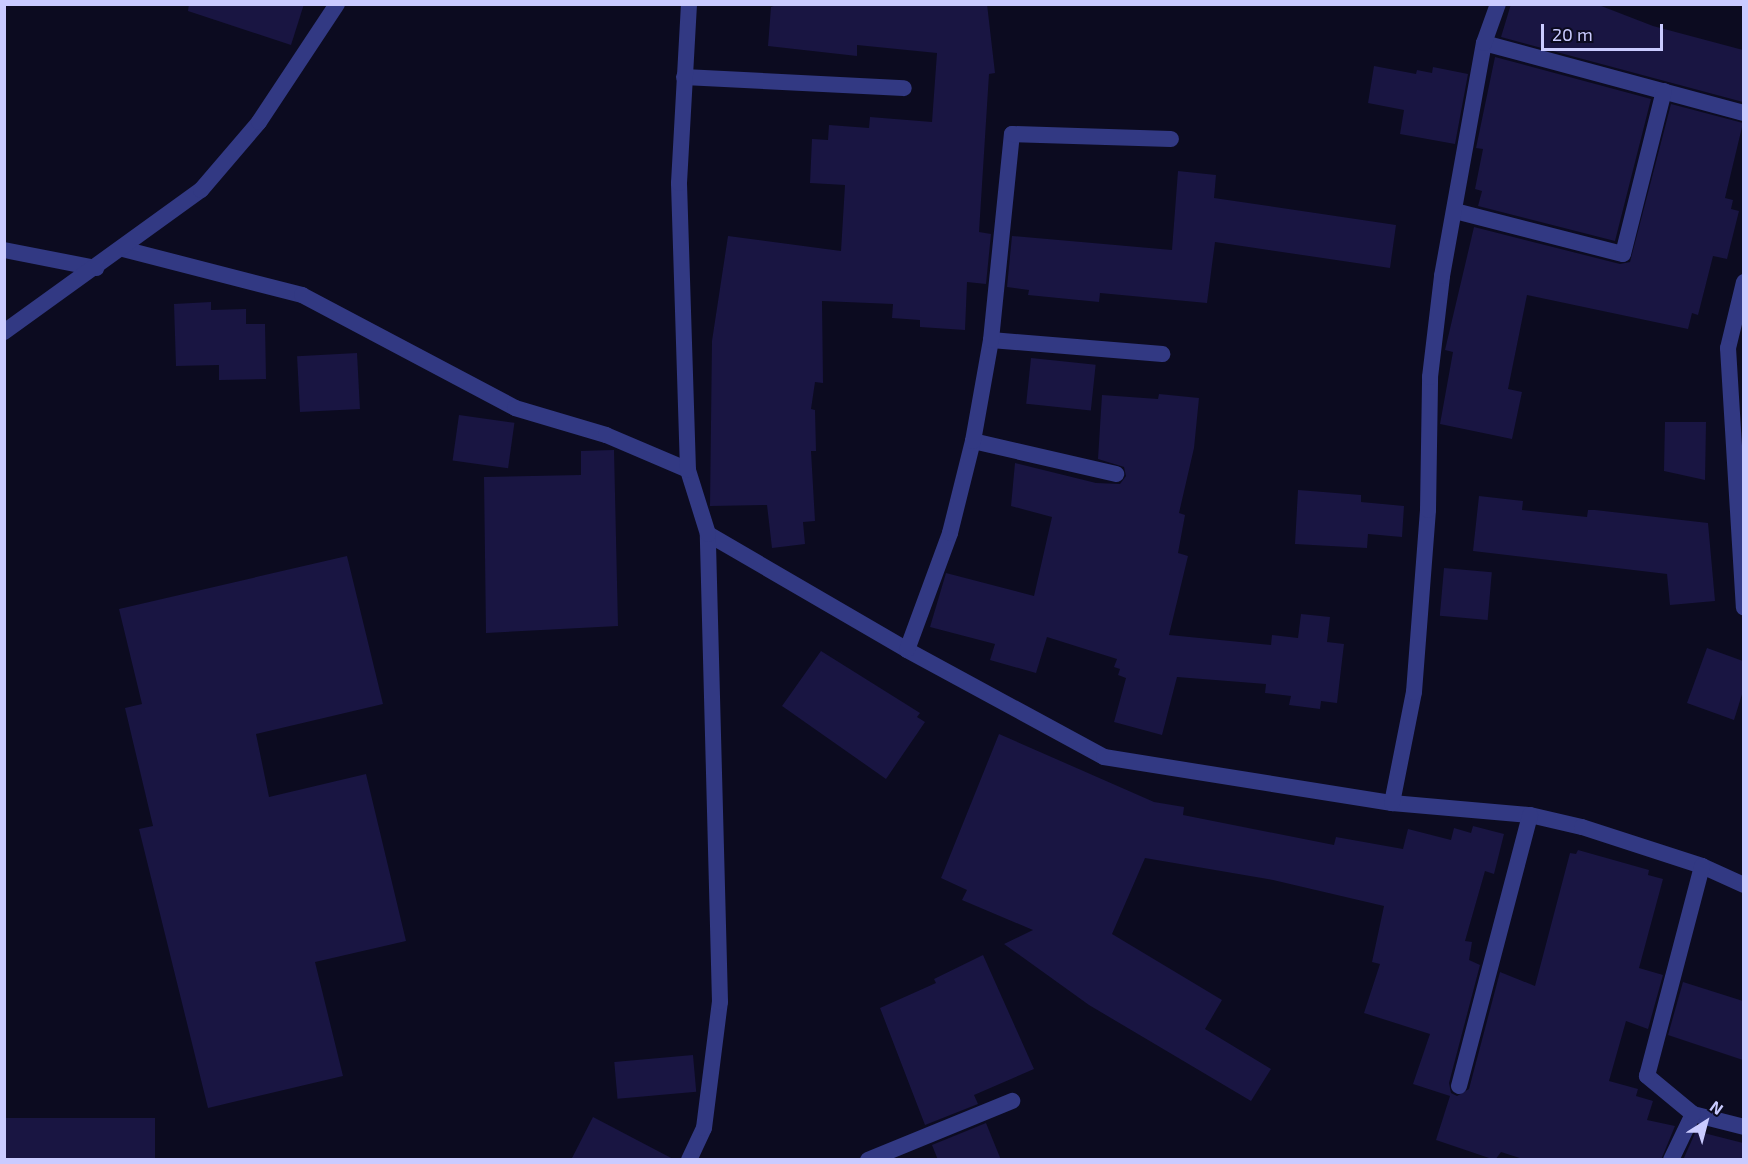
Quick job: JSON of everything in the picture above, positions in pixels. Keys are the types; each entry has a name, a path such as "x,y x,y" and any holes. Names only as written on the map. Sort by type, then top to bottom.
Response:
{"street":[{"path":"4,332 123,249 201,190 260,122 337,4"},
{"path":"689,4 679,183 688,470 708,534 720,1002 704,1128 692,1157"},
{"path":"1392,803 1414,692 1428,510 1430,377 1442,276 1484,43 1498,4"},
{"path":"1484,43 1743,113"},
{"path":"684,77 904,88"},
{"path":"1455,211 1623,254 1664,91"},
{"path":"907,650 950,533 973,441 991,340 1012,134 1171,139"},
{"path":"123,249 302,295 515,408 606,435 688,470"},
{"path":"4,250 96,268"},
{"path":"1743,282 1736,350 1743,608"},
{"path":"991,340 1162,354"},
{"path":"973,441 1116,474"},
{"path":"708,534 907,650 1104,757 1392,803 1530,815 1582,827 1702,866 1743,885"},
{"path":"1459,1086 1530,815"},
{"path":"1702,866 1647,1076 1693,1113 1743,1127"},
{"path":"868,1160 1012,1101"},
{"path":"1671,1160 1693,1113"}],"building":[{"path":"189,4 304,4 291,45 188,11"},
{"path":"779,4 987,4 995,73 989,74 979,232 991,234 986,284 967,282 965,330 920,327 920,320 892,318 893,304 822,301 823,383 815,382 811,409 815,410 816,451 811,451 815,521 803,522 805,544 772,548 767,505 710,506 712,341 728,236 841,251 845,185 810,183 812,139 828,140 829,125 869,128 870,117 932,122 937,53 857,45 857,56 768,46 771,7"},
{"path":"1511,4 1596,4 1653,26 1743,50 1743,102 1501,37"},
{"path":"1495,57 1651,99 1615,241 1478,206 1482,191 1475,189 1483,149 1476,148"},
{"path":"1374,66 1416,74 1417,70 1432,73 1433,67 1468,74 1455,144 1400,134 1404,110 1368,103"},
{"path":"1671,104 1743,123 1725,198 1733,200 1731,209 1739,211 1727,259 1713,256 1698,315 1692,313 1688,329 1527,295 1508,389 1522,392 1512,439 1440,424 1453,352 1445,350 1474,227 1620,264 1630,262"},
{"path":"1178,171 1216,175 1214,198 1396,225 1390,268 1215,242 1207,303 1100,293 1099,302 1028,295 1029,290 1007,287 1012,236 1172,250"},
{"path":"211,302 211,310 246,309 246,324 265,324 266,379 219,380 219,365 176,366 174,304"},
{"path":"357,353 360,409 300,412 297,356"},
{"path":"1031,358 1096,365 1091,411 1026,404"},
{"path":"1159,394 1199,398 1194,448 1179,513 1185,515 1178,553 1188,556 1169,635 1271,645 1272,635 1298,638 1301,614 1330,617 1327,642 1344,644 1337,703 1321,701 1320,709 1289,705 1291,696 1265,693 1266,684 1177,677 1162,735 1114,722 1126,678 1118,675 1120,669 1114,667 1117,659 1047,637 1036,673 990,660 995,644 930,627 946,573 1034,596 1052,517 1011,506 1015,463 1096,483 1120,484 1126,476 1124,467 1098,459 1102,395 1158,399"},
{"path":"459,415 514,423 508,468 453,461"},
{"path":"1665,422 1706,422 1705,480 1664,471"},
{"path":"614,450 618,626 486,633 484,477 581,475 581,451"},
{"path":"1298,490 1361,495 1361,502 1404,506 1402,537 1368,534 1367,548 1295,544"},
{"path":"1479,496 1523,501 1522,510 1587,517 1588,510 1595,510 1708,523 1715,601 1670,605 1667,574 1473,551"},
{"path":"347,556 383,704 256,734 269,797 366,774 406,941 315,962 343,1076 208,1108 139,829 153,826 125,708 142,704 119,609"},
{"path":"1444,568 1492,572 1488,620 1440,616"},
{"path":"1707,648 1743,661 1743,691 1734,720 1687,703"},
{"path":"821,651 920,713 917,717 925,722 886,779 782,706"},
{"path":"999,734 1154,802 1184,807 1183,815 1334,845 1336,837 1403,849 1408,829 1451,840 1454,828 1471,833 1473,826 1504,834 1494,874 1485,871 1465,941 1472,942 1469,960 1480,965 1449,1083 1451,1093 1457,1096 1469,1089 1500,972 1535,986 1570,853 1576,854 1578,850 1649,870 1648,875 1663,879 1639,968 1663,975 1648,1029 1626,1021 1609,1081 1638,1089 1636,1096 1653,1101 1647,1120 1675,1126 1661,1160 1526,1160 1501,1152 1495,1160 1436,1140 1450,1096 1413,1084 1430,1034 1364,1013 1380,964 1372,962 1384,906 1273,880 1145,858 1112,934 1222,1000 1205,1029 1271,1069 1251,1101 1089,1005 1004,944 1033,930 962,900 967,890 941,878"},
{"path":"983,955 1034,1069 974,1095 978,1104 925,1125 880,1008 936,983 934,979"},
{"path":"1683,982 1743,1001 1743,1060 1668,1035"},
{"path":"693,1055 696,1092 618,1099 614,1062"},
{"path":"593,1117 675,1160 571,1160"},
{"path":"4,1118 155,1118 155,1160 4,1160"},
{"path":"986,1123 1001,1160 938,1160 932,1145"},
{"path":"1696,1131 1743,1143 1743,1160 1683,1160"}]}
